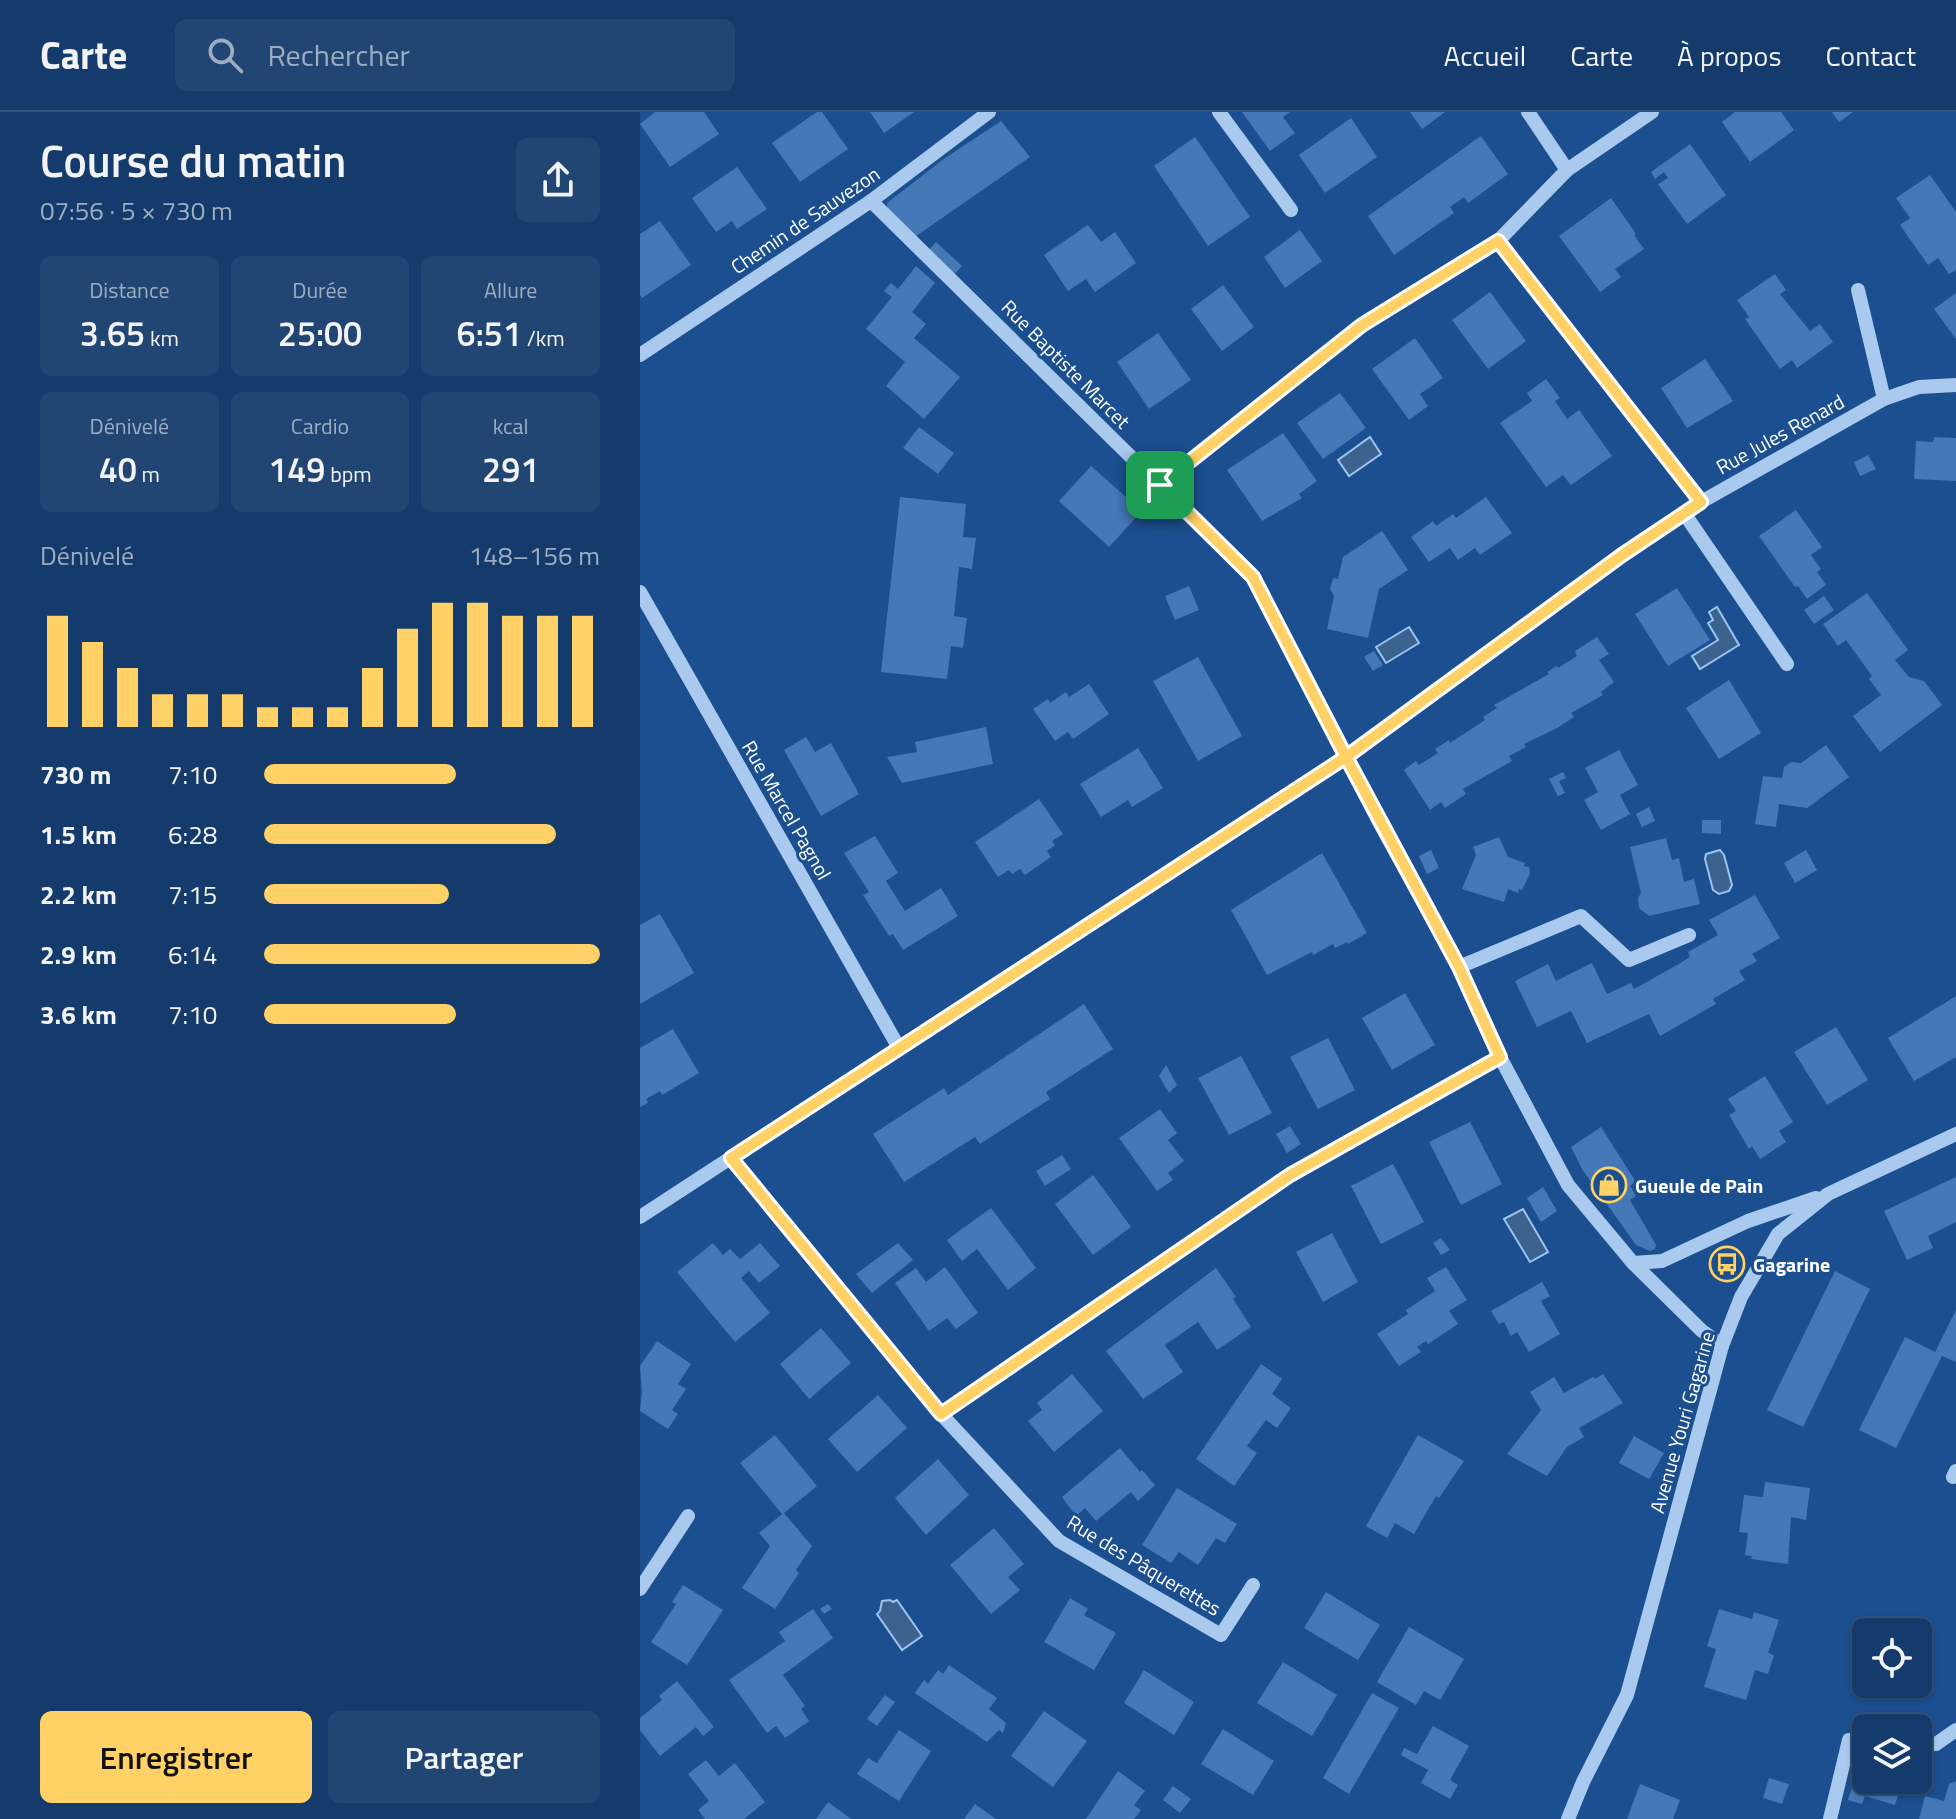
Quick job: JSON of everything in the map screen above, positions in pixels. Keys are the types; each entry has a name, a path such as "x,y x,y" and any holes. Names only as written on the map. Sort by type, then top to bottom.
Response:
{"street":[{"name":"Chemin de Sauvezon","path":"640,355 871,201 989,112"},
{"path":"1219,112 1291,210"},
{"path":"1528,112 1567,170"},
{"path":"1160,485 1362,325 1498,241 1567,170 1652,112"},
{"name":"Rue Baptiste Marcet","path":"871,201 1253,577 1459,967 1500,1057 1568,1185 1633,1263 1701,1330 1722,1346"},
{"path":"1498,241 1701,502"},
{"path":"1858,290 1884,399"},
{"name":"Rue Jules Renard","path":"640,1217 1346,757 1622,555 1701,502 1884,399 1919,387 1956,385"},
{"path":"1684,513 1787,664"},
{"name":"Rue Marcel Pagnol","path":"640,592 899,1048"},
{"path":"1459,967 1581,916 1629,960 1689,935"},
{"path":"941,1414 1290,1175 1500,1057"},
{"name":"Avenue Youri Gagarine","path":"1568,1819 1627,1695 1722,1346 1741,1297 1778,1234 1828,1194 1956,1134"},
{"name":"Rue des Pâquerettes","path":"731,1158 941,1414 1059,1541 1221,1635 1253,1585"},
{"path":"1633,1263 1662,1261 1748,1221 1828,1194"},
{"path":"640,1589 688,1516"},
{"path":"1932,1744 1956,1730"},
{"path":"1830,1819 1849,1740 1852,1740"}],"water":[{"path":"1370,437 1381,454 1349,476 1338,460"},
{"path":"1717,607 1739,645 1700,669 1692,656 1718,640 1708,623 1713,620 1709,612"},
{"path":"1409,627 1419,643 1386,663 1376,647"},
{"path":"1720,850 1732,885 1729,891 1719,894 1713,890 1705,859 1706,854"},
{"path":"1523,1209 1548,1252 1530,1262 1504,1219"},
{"path":"897,1600 922,1636 902,1650 877,1614 882,1601"}],"building":[{"path":"655,112 704,112 719,134 670,167 640,124"},
{"path":"817,112 822,112 848,149 800,182 772,143"},
{"path":"870,112 914,112 884,133"},
{"path":"1242,112 1290,112 1283,117 1295,133 1270,151"},
{"path":"1410,112 1445,112 1422,129"},
{"path":"1735,112 1781,112 1794,130 1750,162 1722,122"},
{"path":"1832,112 1853,112 1839,122"},
{"path":"1351,118 1377,157 1325,193 1299,155"},
{"path":"1001,121 1030,157 912,239 888,217 887,203 945,158"},
{"path":"1481,136 1508,174 1468,203 1464,197 1450,207 1454,213 1394,255 1368,216"},
{"path":"1195,137 1250,217 1208,246 1154,166"},
{"path":"1690,144 1726,195 1687,224 1658,184 1668,178 1664,172 1655,179 1651,172"},
{"path":"737,167 767,209 737,229 732,221 716,232 692,198"},
{"path":"1930,175 1956,212 1956,270 1949,274 1938,258 1928,265 1900,225 1910,218 1896,198"},
{"path":"1611,198 1644,249 1615,269 1621,277 1600,292 1559,236"},
{"path":"660,221 691,265 642,298 640,234"},
{"path":"1088,225 1101,242 1115,232 1136,263 1095,292 1086,279 1068,291 1044,255"},
{"path":"1300,230 1322,261 1285,288 1264,257"},
{"path":"936,242 962,266 952,277 926,253"},
{"path":"916,266 935,283 912,312 926,324 914,338 960,377 924,419 886,386 905,362 866,329 892,297 884,291 891,283 898,289"},
{"path":"1775,274 1786,290 1780,294 1810,331 1820,324 1833,342 1797,368 1792,360 1780,369 1745,319 1749,317 1737,300"},
{"path":"1223,285 1254,327 1222,351 1191,309"},
{"path":"1490,292 1526,341 1488,369 1452,320"},
{"path":"1956,293 1956,339 1934,309"},
{"path":"1158,333 1191,380 1149,409 1117,362"},
{"path":"1415,338 1443,378 1420,394 1428,406 1409,420 1372,369"},
{"path":"1705,359 1733,401 1687,428 1661,388"},
{"path":"1546,379 1560,398 1555,401 1567,419 1579,410 1612,456 1571,485 1563,475 1546,487 1500,423 1532,401 1527,393"},
{"path":"1340,393 1366,428 1323,459 1297,423"},
{"path":"919,427 954,453 938,474 903,448"},
{"path":"1283,433 1317,481 1299,494 1302,498 1262,521 1227,470"},
{"path":"1934,437 1956,438 1956,481 1914,479 1916,441 1933,442"},
{"path":"1868,455 1876,469 1860,476 1854,462"},
{"path":"1091,466 1142,511 1109,547 1059,501"},
{"path":"900,497 966,504 963,537 976,538 972,569 959,567 954,616 967,618 963,648 951,646 947,679 881,672"},
{"path":"1486,497 1512,533 1480,555 1475,548 1458,560 1450,548 1429,562 1411,537 1433,521 1436,526 1453,514 1456,518"},
{"path":"1796,510 1822,547 1811,555 1821,569 1817,572 1826,585 1807,599 1759,536"},
{"path":"1382,531 1408,570 1379,589 1368,638 1327,629 1334,596 1330,589 1333,578 1338,579 1343,557"},
{"path":"1189,586 1199,610 1175,620 1165,596"},
{"path":"1677,588 1710,640 1668,666 1635,614"},
{"path":"1867,593 1908,650 1895,660 1909,677 1924,681 1942,705 1880,752 1853,716 1881,695 1869,679 1872,676 1846,640 1838,646 1823,624"},
{"path":"1824,596 1834,610 1814,624 1804,610"},
{"path":"1597,637 1609,654 1599,660 1614,682 1601,692 1603,695 1571,713 1574,717 1557,728 1524,744 1526,747 1509,756 1512,761 1463,789 1466,794 1445,808 1441,802 1430,810 1404,770 1416,761 1419,765 1438,753 1435,749 1485,720 1483,717 1497,708 1494,705 1577,656 1575,651"},
{"path":"1374,651 1383,665 1373,671 1364,657"},
{"path":"1198,657 1242,736 1198,761 1153,681"},
{"path":"1729,680 1761,733 1719,759 1686,708"},
{"path":"1089,684 1109,714 1073,739 1068,732 1055,741 1033,709 1048,699 1050,703 1066,692 1069,697"},
{"path":"986,727 993,764 902,783 887,757 917,752 915,742"},
{"path":"806,737 815,752 831,743 859,794 821,816 784,750"},
{"path":"1826,745 1849,777 1807,808 1779,804 1776,827 1755,824 1763,776 1782,778 1784,767 1791,762 1801,763"},
{"path":"1138,748 1163,788 1132,807 1128,800 1101,817 1080,784"},
{"path":"1619,750 1638,785 1620,795 1630,814 1601,830 1584,800 1598,792 1585,768"},
{"path":"1563,772 1566,778 1559,781 1565,793 1558,796 1549,779"},
{"path":"1039,799 1063,834 1052,841 1055,845 1047,851 1051,857 1025,875 1020,869 1012,874 1009,870 998,877 975,842"},
{"path":"1649,807 1655,821 1642,827 1636,814"},
{"path":"1702,820 1721,820 1721,834 1702,833"},
{"path":"875,836 898,873 886,881 905,911 941,888 958,916 903,950 893,934 889,936 863,895 869,892 844,853"},
{"path":"1499,837 1508,857 1525,863 1530,874 1518,893 1508,889 1504,902 1462,889 1476,855 1473,847"},
{"path":"1666,838 1672,860 1679,858 1684,882 1694,879 1700,904 1649,916 1639,908 1641,893 1630,847"},
{"path":"1431,850 1439,868 1427,874 1419,856"},
{"path":"1806,850 1817,870 1795,883 1784,863"},
{"path":"1322,853 1367,933 1348,944 1335,948 1333,944 1313,955 1312,952 1267,975 1231,910"},
{"path":"1755,895 1780,938 1752,954 1757,961 1739,971 1745,980 1713,999 1716,1004 1660,1036 1649,1014 1587,1043 1571,1011 1537,1027 1515,981 1548,964 1556,981 1592,963 1607,994 1631,983 1634,989 1690,957 1688,952 1718,935 1709,920"},
{"path":"660,914 694,973 640,1004 640,925"},
{"path":"1405,993 1435,1045 1392,1070 1362,1018"},
{"path":"1956,996 1956,1057 1914,1081 1888,1038"},
{"path":"1084,1004 1113,1049 1046,1092 1050,1099 980,1144 975,1137 904,1182 873,1134 944,1088 948,1095"},
{"path":"1836,1027 1868,1080 1827,1105 1794,1052"},
{"path":"673,1029 699,1073 662,1095 660,1091 646,1099 648,1103 640,1107 640,1048"},
{"path":"1328,1038 1355,1090 1318,1109 1290,1057"},
{"path":"1241,1056 1272,1113 1229,1135 1198,1078"},
{"path":"1166,1065 1177,1085 1169,1093 1159,1076"},
{"path":"1765,1076 1793,1122 1779,1131 1786,1142 1760,1159 1752,1146 1749,1149 1729,1115 1736,1111 1728,1099"},
{"path":"1160,1109 1177,1133 1168,1140 1184,1161 1168,1173 1173,1180 1157,1191 1119,1138"},
{"path":"1470,1122 1502,1184 1461,1205 1429,1142"},
{"path":"1290,1126 1301,1144 1287,1153 1276,1134"},
{"path":"1601,1127 1636,1182 1630,1186 1636,1196 1630,1200 1656,1245 1655,1249 1650,1251 1636,1245 1582,1169 1571,1147"},
{"path":"1062,1155 1071,1169 1045,1186 1036,1171"},
{"path":"1393,1164 1424,1222 1381,1244 1351,1186"},
{"path":"1093,1175 1131,1227 1093,1255 1055,1204"},
{"path":"1956,1177 1956,1222 1928,1236 1933,1248 1907,1260 1884,1211"},
{"path":"1543,1187 1557,1211 1541,1222 1527,1198"},
{"path":"991,1208 1036,1268 1008,1290 977,1249 962,1261 947,1240"},
{"path":"1332,1233 1358,1282 1323,1302 1296,1252"},
{"path":"1441,1238 1450,1250 1441,1255 1433,1243"},
{"path":"713,1243 723,1255 730,1249 740,1259 760,1243 780,1266 759,1283 749,1271 741,1278 770,1313 735,1342 677,1272"},
{"path":"898,1243 913,1260 872,1293 856,1274"},
{"path":"945,1267 978,1313 956,1329 947,1318 929,1331 895,1283 916,1268 926,1282"},
{"path":"1446,1267 1467,1300 1449,1311 1458,1324 1428,1344 1426,1341 1417,1347 1421,1352 1399,1366 1377,1334 1435,1291 1427,1278"},
{"path":"1216,1268 1236,1297 1233,1299 1251,1327 1217,1350 1198,1322 1165,1345 1183,1372 1143,1399 1106,1351"},
{"path":"1835,1271 1870,1289 1803,1427 1767,1410"},
{"path":"1542,1282 1550,1296 1541,1301 1560,1334 1529,1352 1517,1332 1511,1336 1504,1322 1499,1324 1491,1311"},
{"path":"1956,1310 1956,1362 1942,1356 1896,1448 1859,1430 1905,1337 1935,1352"},
{"path":"821,1328 851,1363 809,1399 780,1364"},
{"path":"657,1341 691,1364 678,1384 686,1389 672,1410 678,1414 668,1429 640,1411 640,1366"},
{"path":"1261,1364 1282,1379 1272,1394 1291,1408 1277,1428 1266,1420 1247,1446 1257,1453 1234,1486 1196,1459"},
{"path":"1072,1374 1103,1411 1054,1452 1028,1421 1042,1410 1037,1403"},
{"path":"1603,1374 1623,1403 1579,1428 1584,1437 1567,1447 1547,1476 1507,1454 1541,1410 1530,1392 1554,1377 1564,1393"},
{"path":"878,1395 907,1428 857,1472 828,1439"},
{"path":"775,1435 817,1486 784,1513 812,1546 796,1570 799,1573 775,1609 742,1588 770,1546 759,1533 782,1514 740,1463"},
{"path":"1418,1435 1464,1461 1439,1498 1436,1496 1414,1534 1395,1523 1387,1538 1366,1526"},
{"path":"1634,1436 1664,1453 1649,1479 1619,1463"},
{"path":"1120,1448 1155,1485 1138,1501 1131,1492 1096,1521 1085,1508 1076,1516 1062,1497"},
{"path":"938,1459 969,1495 926,1535 895,1498"},
{"path":"1765,1482 1810,1488 1806,1520 1791,1517 1788,1564 1751,1559 1752,1556 1745,1555 1748,1533 1739,1532 1744,1495 1763,1497"},
{"path":"1177,1488 1237,1524 1225,1543 1216,1538 1198,1565 1179,1552 1171,1563 1142,1545"},
{"path":"994,1528 1024,1564 1008,1577 1020,1590 991,1614 950,1565"},
{"path":"683,1585 723,1610 687,1665 651,1642 676,1604 672,1602"},
{"path":"1326,1592 1380,1625 1358,1660 1304,1628"},
{"path":"1070,1598 1088,1609 1084,1615 1116,1633 1094,1670 1044,1642"},
{"path":"828,1604 832,1609 824,1614 820,1609"},
{"path":"813,1609 833,1638 783,1675 805,1706 801,1709 809,1721 785,1738 776,1726 767,1733 729,1680 785,1641 779,1632"},
{"path":"1719,1609 1752,1619 1754,1612 1779,1620 1768,1653 1774,1655 1768,1674 1755,1670 1746,1700 1704,1687 1716,1649 1707,1646"},
{"path":"1409,1627 1464,1659 1440,1700 1424,1691 1416,1705 1377,1682"},
{"path":"1283,1662 1337,1695 1312,1736 1257,1703"},
{"path":"949,1665 997,1698 989,1709 1006,1723 1003,1733 999,1730 987,1742 915,1693 924,1680 928,1684 938,1670 943,1674"},
{"path":"1144,1670 1194,1702 1174,1735 1124,1703"},
{"path":"677,1681 714,1727 703,1736 696,1727 660,1756 640,1730 640,1718 662,1700 659,1696"},
{"path":"1372,1693 1399,1708 1349,1794 1323,1778"},
{"path":"885,1695 895,1702 877,1726 867,1719"},
{"path":"1044,1711 1087,1741 1053,1787 1011,1756"},
{"path":"1433,1726 1469,1746 1450,1780 1458,1785 1450,1799 1421,1783 1428,1770 1401,1755 1404,1748 1417,1754"},
{"path":"1223,1729 1274,1761 1253,1795 1201,1764"},
{"path":"899,1730 931,1751 899,1801 857,1774 868,1758 877,1763"},
{"path":"706,1760 719,1776 735,1763 765,1802 744,1819 705,1819 698,1810 709,1801 688,1774"},
{"path":"1118,1771 1145,1791 1134,1805 1141,1810 1134,1819 1086,1819"},
{"path":"1769,1778 1789,1784 1782,1804 1763,1798"},
{"path":"1956,1781 1956,1819 1919,1819 1925,1796 1944,1801 1949,1784"},
{"path":"1640,1784 1680,1800 1673,1819 1627,1819"},
{"path":"1173,1786 1191,1799 1180,1813 1163,1800"},
{"path":"1852,1787 1852,1794 1899,1794 1895,1805 1865,1796 1862,1804 1848,1800"},
{"path":"828,1802 851,1819 816,1819"},
{"path":"975,1804 996,1819 964,1819"}],"place":[{"name":"Gueule de Pain","path":"1609,1185"},
{"name":"Gagarine","path":"1727,1264"}],"route":[{"path":"1160,485 1253,577 1346,757 731,1158 941,1414 1290,1175 1500,1057 1459,967 1346,757 1622,555 1701,502 1498,241 1362,325 1160,485"}]}
